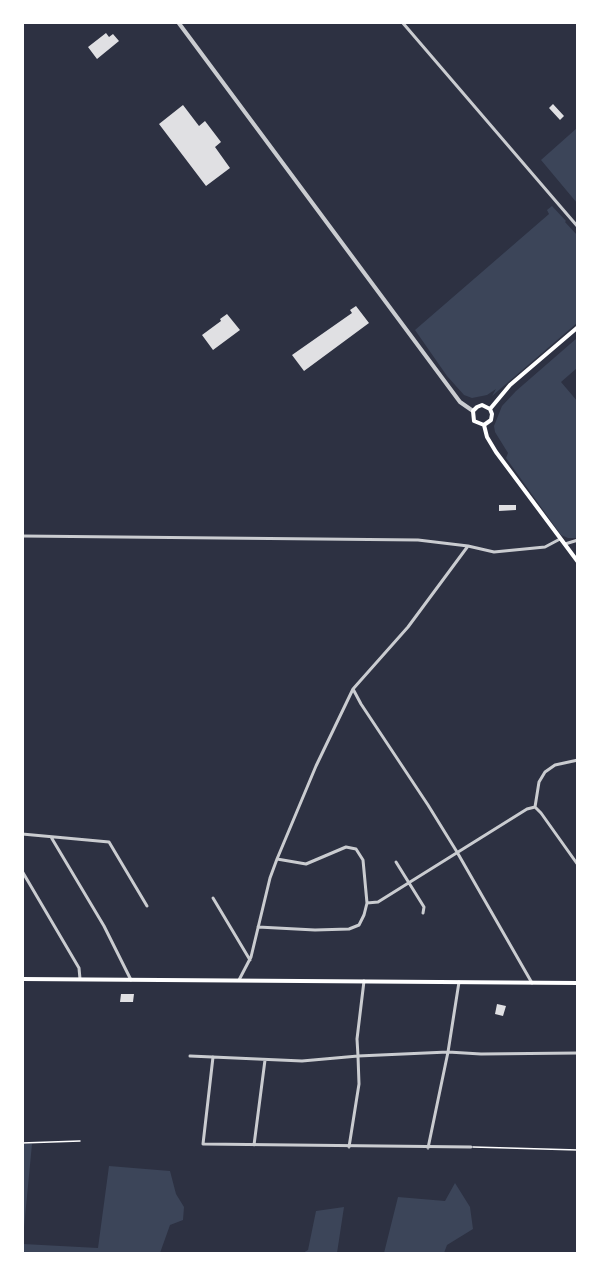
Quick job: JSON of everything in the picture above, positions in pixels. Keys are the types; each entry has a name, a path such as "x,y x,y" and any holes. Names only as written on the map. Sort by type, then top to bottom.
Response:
{"main road":[{"path":"490,409 510,385 578,327"},
{"path":"482,405 490,409 492,414 491,420 484,425 474,422 473,411 477,406 482,405"},
{"path":"484,425 487,437 496,452 578,562"},
{"path":"22,979 578,983"}],"street":[{"path":"178,22 460,402 473,411"},
{"path":"402,22 578,227"},
{"path":"22,536 418,540 468,546 494,552 538,548 561,539"},
{"path":"564,544 578,540"},
{"path":"239,980 250,960 277,859 316,766 353,689 408,627 468,546"},
{"path":"353,689 457,852 532,983"},
{"path":"535,807 539,782 545,772 555,765 578,760"},
{"path":"367,903 378,902 527,809 535,807"},
{"path":"535,807 578,865"},
{"path":"22,834 109,842 147,906"},
{"path":"51,837 104,926 131,980"},
{"path":"258,927 349,929 359,924 364,915 367,903 363,860 356,849 346,847 313,863 306,864 277,859"},
{"path":"396,862 424,907 423,913"},
{"path":"22,871 79,968 80,979"},
{"path":"213,898 250,960"},
{"path":"349,1147 359,1084 357,1040 364,981"},
{"path":"428,1148 448,1052 459,982"},
{"path":"190,1056 302,1061 423,1052 578,1053"},
{"path":"213,1057 203,1144 471,1147"},
{"path":"253,1146 265,1060"}],"path":[{"path":"22,1143 80,1141"},
{"path":"471,1147 578,1150"}],"shaded area":[{"path":"577,128 577,203 541,160"},
{"path":"552,206 577,235 577,323 492,396 496,389 487,395 472,398 464,395 447,376 415,330 549,214 547,210"},
{"path":"577,338 577,368 561,382 578,402 577,538 568,538 561,535 506,458 508,453 495,432 494,426 502,406 516,391"},
{"path":"22,1144 32,1144 23,1238"},
{"path":"109,1166 170,1171 176,1194 184,1207 183,1220 170,1225 160,1253 23,1253 23,1244 98,1248"},
{"path":"455,1183 470,1207 473,1229 447,1245 444,1253 384,1253 398,1197 445,1201"},
{"path":"344,1207 337,1253 303,1253 308,1250 316,1211"}],"building":[{"path":"106,33 109,37 113,34 119,41 97,59 88,47"},
{"path":"553,104 564,116 560,120 549,108"},
{"path":"183,105 199,126 205,121 221,142 215,147 230,168 206,186 159,124"},
{"path":"356,306 369,323 304,371 292,355 352,313 350,310"},
{"path":"227,314 240,330 213,350 202,335"},
{"path":"499,505 516,505 516,510 499,511"},
{"path":"121,994 134,994 133,1002 120,1002"},
{"path":"497,1004 506,1006 503,1016 495,1014"}]}
